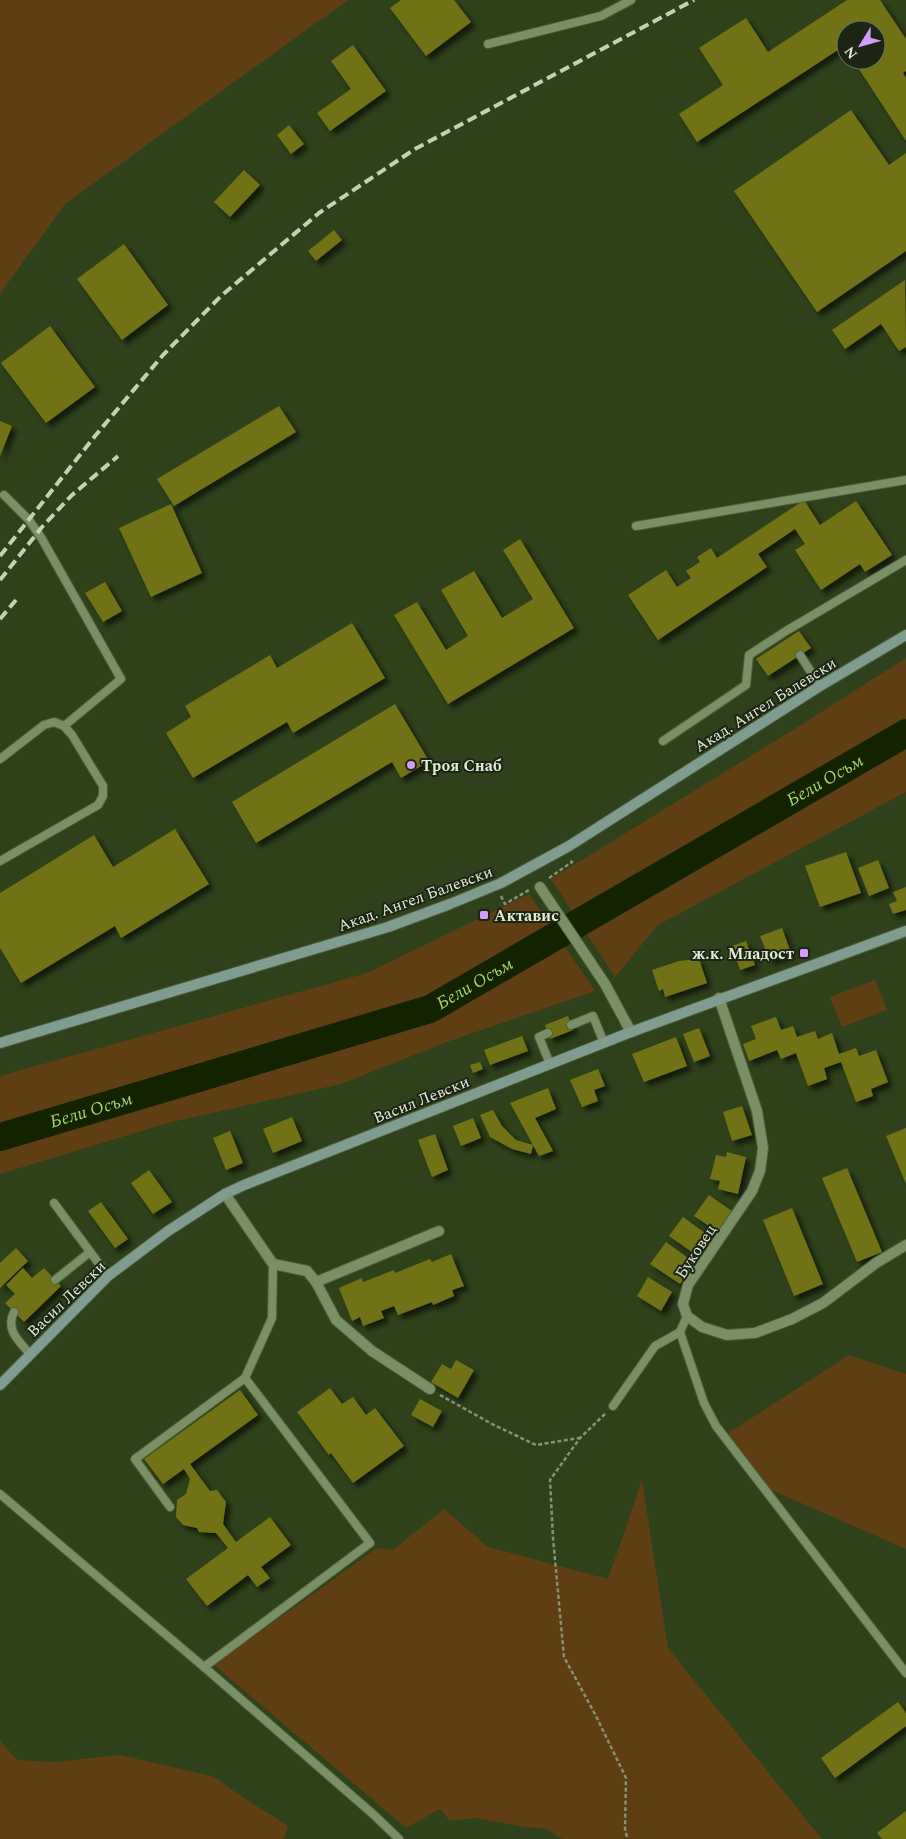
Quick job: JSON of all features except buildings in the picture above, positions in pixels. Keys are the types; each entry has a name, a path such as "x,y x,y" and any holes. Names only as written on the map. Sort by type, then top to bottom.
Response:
{"main road":[{"name":"Акад. Ангел Балевски","path":"0,1042 388,927 501,883 569,846 820,686 906,635"},
{"name":"Васил Левски","path":"0,1385 108,1276 168,1231 225,1194 630,1032 906,931"}],"street":[{"path":"540,887 605,984 630,1032"},
{"name":"Буковец","path":"687,1316 683,1304 688,1286 752,1191 760,1171 763,1148 757,1111 719,998"},
{"path":"225,1194 272,1264 307,1271 316,1282 336,1320 372,1351 430,1389"},
{"path":"316,1282 439,1231"},
{"path":"687,1316 702,1327 727,1335 755,1332 792,1318 823,1303 876,1263 906,1245"}],"lane":[{"path":"488,44 601,16 631,0"},
{"path":"636,526 906,480"},
{"path":"4,495 29,520 42,539 121,679 64,726"},
{"path":"663,741 746,685 749,655 788,634 906,560"},
{"path":"800,655 820,686"},
{"path":"0,759 44,725 54,722 64,726 72,734 103,786 103,796 98,805 0,861"},
{"path":"571,1024 593,1016 604,1043"},
{"path":"548,1033 539,1037 550,1064"},
{"path":"54,1202 108,1276"},
{"path":"55,1280 90,1252"},
{"path":"170,1507 134,1459 245,1378 272,1318 272,1264"},
{"path":"14,1312 10,1322 13,1334 30,1354"},
{"path":"613,1406 655,1346 680,1332 687,1316"},
{"path":"680,1332 704,1403 716,1426 906,1673"},
{"path":"204,1667 370,1543 245,1378"},
{"path":"0,1494 204,1667 399,1839"}],"path":[{"path":"550,877 572,862"},
{"path":"505,904 528,891"},
{"path":"430,1389 492,1424 536,1445 580,1438"},
{"path":"613,1406 580,1438 550,1480 553,1538 564,1657 596,1716 626,1778 625,1831 628,1839"}],"shaded area":[{"path":"0,0 348,0 65,204 0,294"},
{"path":"906,658 906,792 658,925 615,977 551,879"},
{"path":"529,894 595,991 447,1042 341,1084 168,1123 0,1174 0,1076 367,973"},
{"path":"875,980 887,1010 842,1027 830,997"},
{"path":"849,1355 906,1374 906,1549 769,1489 727,1434"},
{"path":"642,1480 668,1648 822,1839 562,1839 547,1829 476,1818 450,1821 440,1809 406,1828 214,1665 377,1548 393,1550 444,1509 488,1547 608,1579"},
{"path":"0,1740 17,1760 53,1762 120,1755 215,1777 288,1826 284,1839 0,1839"}],"waterway":[{"name":"Бели Осъм","path":"0,1137 430,1009 906,733"}],"railway":[{"path":"0,556 95,436 163,355 221,296 319,213 415,149 694,0"},
{"path":"0,580 42,527 71,496 118,456"},
{"path":"0,619 16,600"}],"place":[{"name":"Троя Снаб","path":"411,765"},
{"name":"Актавис","path":"484,915"},
{"name":"ж.к. Младост","path":"804,953"}]}
